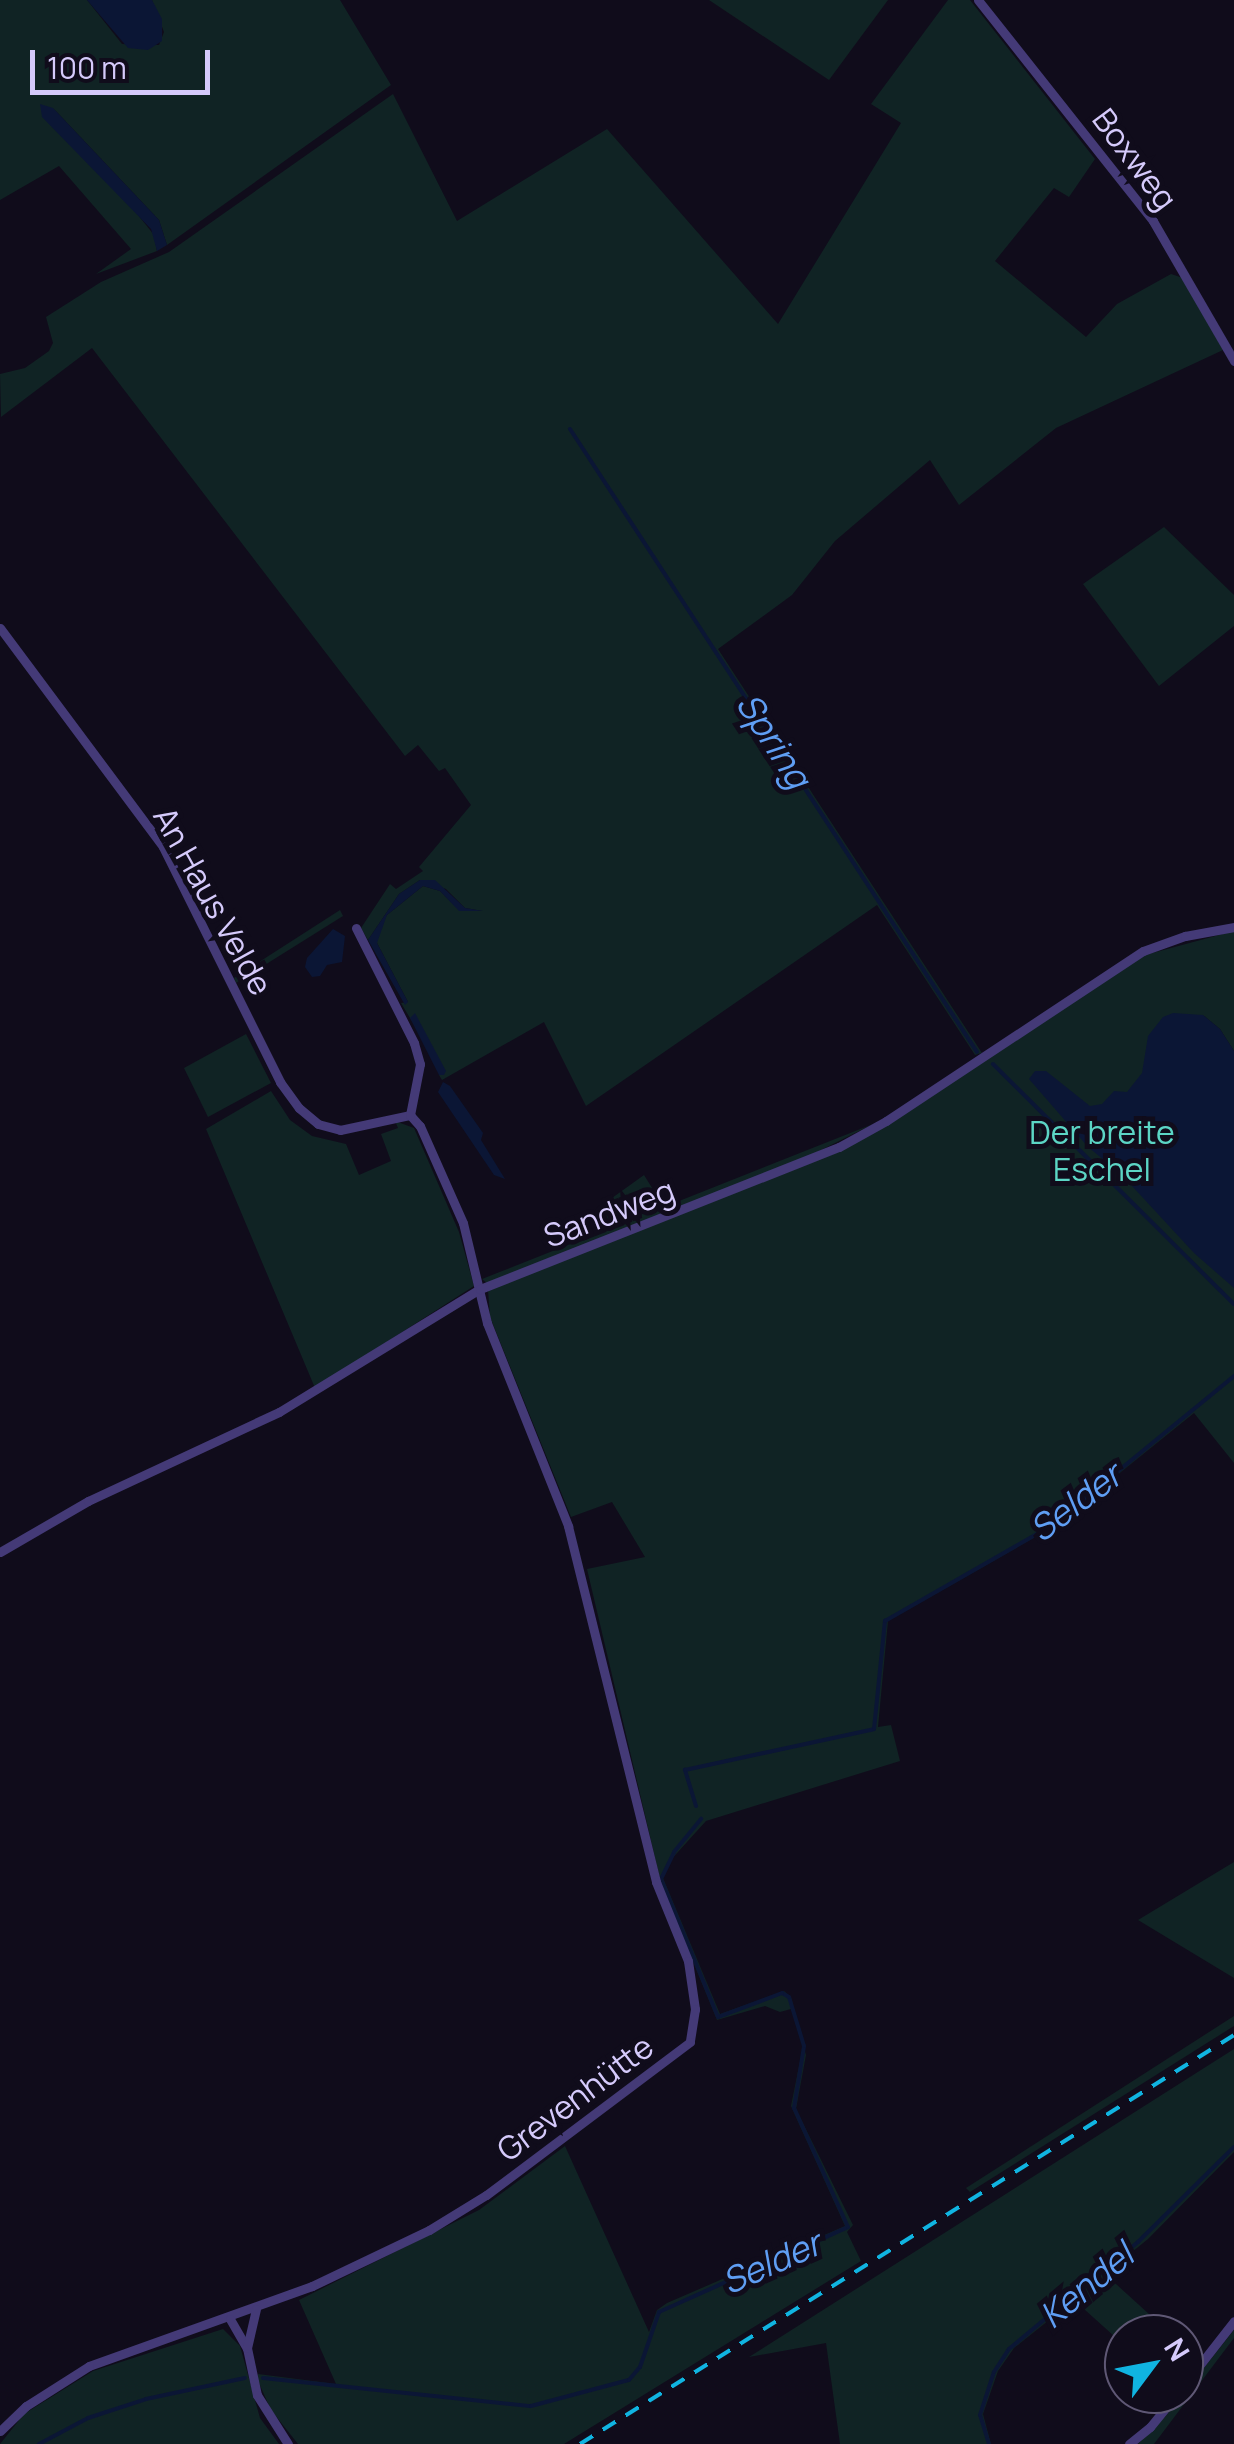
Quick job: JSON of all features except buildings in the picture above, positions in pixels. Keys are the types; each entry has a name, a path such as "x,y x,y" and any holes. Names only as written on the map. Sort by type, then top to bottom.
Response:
{"street":[{"name":"Boxweg","path":"978,0 1144,208 1234,361"},
{"name":"An Haus Velde","path":"0,628 163,847 280,1082 299,1108 318,1124 340,1130 410,1114"},
{"name":"Sandweg","path":"0,1552 88,1501 280,1412 480,1290 839,1147 886,1122 1144,951 1184,936 1234,927"},
{"path":"356,928 414,1043 420,1064 410,1114 420,1126 463,1223 480,1290"},
{"name":"Grevenhütte","path":"0,2430 26,2406 89,2366 256,2309 428,2230 486,2196 690,2042 695,2009 688,1961 656,1882 582,1576 517,1391 486,1324 480,1290"},
{"path":"247,2348 256,2309"},
{"path":"230,2319 247,2348 257,2396 288,2444"},
{"path":"1204,2359 1234,2321"},
{"path":"1129,2444 1161,2414"}],"green space":[{"path":"0,0 87,0 122,44 159,45 164,32 152,0 340,0 391,85 167,245 159,220 53,108 154,235 157,251 96,274 131,249 59,166 0,200"},
{"path":"709,0 888,0 829,80"},
{"path":"948,0 970,0 1095,159 1069,197 1054,188 995,261 1086,337 1117,304 1171,274 1183,278 1223,350 1056,428 959,505 930,460 835,541 792,595 718,649 982,1053 975,1055 877,905 586,1106 544,1022 442,1080 439,1075 444,1075 401,1003 408,1002 376,934 387,915 423,886 440,891 460,911 482,911 465,908 446,889 420,880 399,894 368,940 361,928 390,884 396,889 423,871 419,867 471,805 445,768 439,771 418,745 405,756 92,348 1,417 0,374 25,368 49,351 53,343 46,317 101,282 169,252 393,94 457,221 607,129 778,324 901,123 871,104"},
{"path":"1164,527 1234,595 1234,626 1159,686 1083,584"},
{"path":"340,910 343,916 236,983 234,978"},
{"name":"Der breite Eschel","path":"1234,931 1234,1051 1220,1029 1203,1015 1234,1065 1234,1463 1194,1413 1053,1527 888,1621 878,1727 891,1725 900,1761 706,1821 668,1863 663,1878 720,2014 784,1991 791,1997 806,2055 796,2109 853,2225 847,2232 861,2261 564,2444 298,2444 271,2410 258,2374 336,2384 299,2300 479,2210 565,2146 649,2332 657,2310 667,2303 845,2226 791,2106 803,2046 791,2009 780,2012 765,2006 717,2020 661,1883 587,1569 645,1557 612,1502 571,1517 490,1317 488,1290 827,1156 1145,955"},
{"path":"246,1034 271,1083 208,1117 184,1068"},
{"path":"271,1091 290,1120 312,1136 346,1144 359,1175 391,1161 381,1134 398,1128 395,1121 414,1128 459,1232 474,1286 315,1388 206,1129"},
{"path":"873,1124 799,1161 487,1283 482,1279 603,1231 598,1208 644,1175 664,1207"},
{"path":"1234,1862 1234,1978 1138,1920"},
{"path":"1234,2016 1234,2026 970,2192 966,2188"},
{"path":"1234,2049 1234,2152 1148,2239 1105,2274 1149,2314 1104,2314 1104,2327 1074,2300 1014,2348 998,2371 983,2414 991,2444 840,2444 826,2343 749,2357"},
{"path":"223,2329 240,2346 260,2418 279,2444 0,2444 24,2414 93,2371"},
{"path":"1234,2330 1234,2338 1204,2378 1204,2368"},
{"path":"1177,2414 1154,2444 1138,2444 1165,2417"}],"water":[{"path":"87,0 152,0 162,19 162,41 148,50 128,48"},
{"path":"40,104 53,108 159,220 167,245 157,251 151,229 42,117"},
{"path":"420,880 435,880 465,908 483,911 459,911 440,891 423,886 387,915 377,943 408,1002 405,1005 368,940 399,894"},
{"path":"333,929 345,936 342,962 327,965 320,976 312,977 305,967 307,958"},
{"path":"415,1013 446,1071 444,1075 439,1075 410,1018"},
{"path":"1173,1013 1203,1015 1220,1029 1234,1051 1234,1288 1194,1253 1120,1173 1088,1147 1029,1079 1035,1071 1046,1071 1090,1106 1102,1104 1114,1091 1127,1092 1142,1073 1148,1036 1163,1017"},
{"path":"443,1082 450,1086 483,1133 481,1140 505,1179 494,1175 438,1092"}],"waterway":[{"name":"Spring","path":"570,429 977,1052"},
{"name":"Spring","path":"993,1064 1234,1304"},
{"name":"Selder","path":"696,1806 685,1770 874,1729 885,1621 1051,1526 1234,1376"},
{"name":"Selder","path":"263,2378 531,2406 629,2380 640,2367 659,2312 848,2227 794,2108 804,2046 789,1997 782,1993 718,2017 661,1879 674,1852 701,1819"},
{"name":"Kendel","path":"989,2444 980,2415 994,2372 1009,2349 1138,2242 1234,2147"},
{"name":"Selder","path":"39,2444 88,2418 146,2399 245,2378"}],"railway":[{"path":"580,2444 1234,2035"}]}
